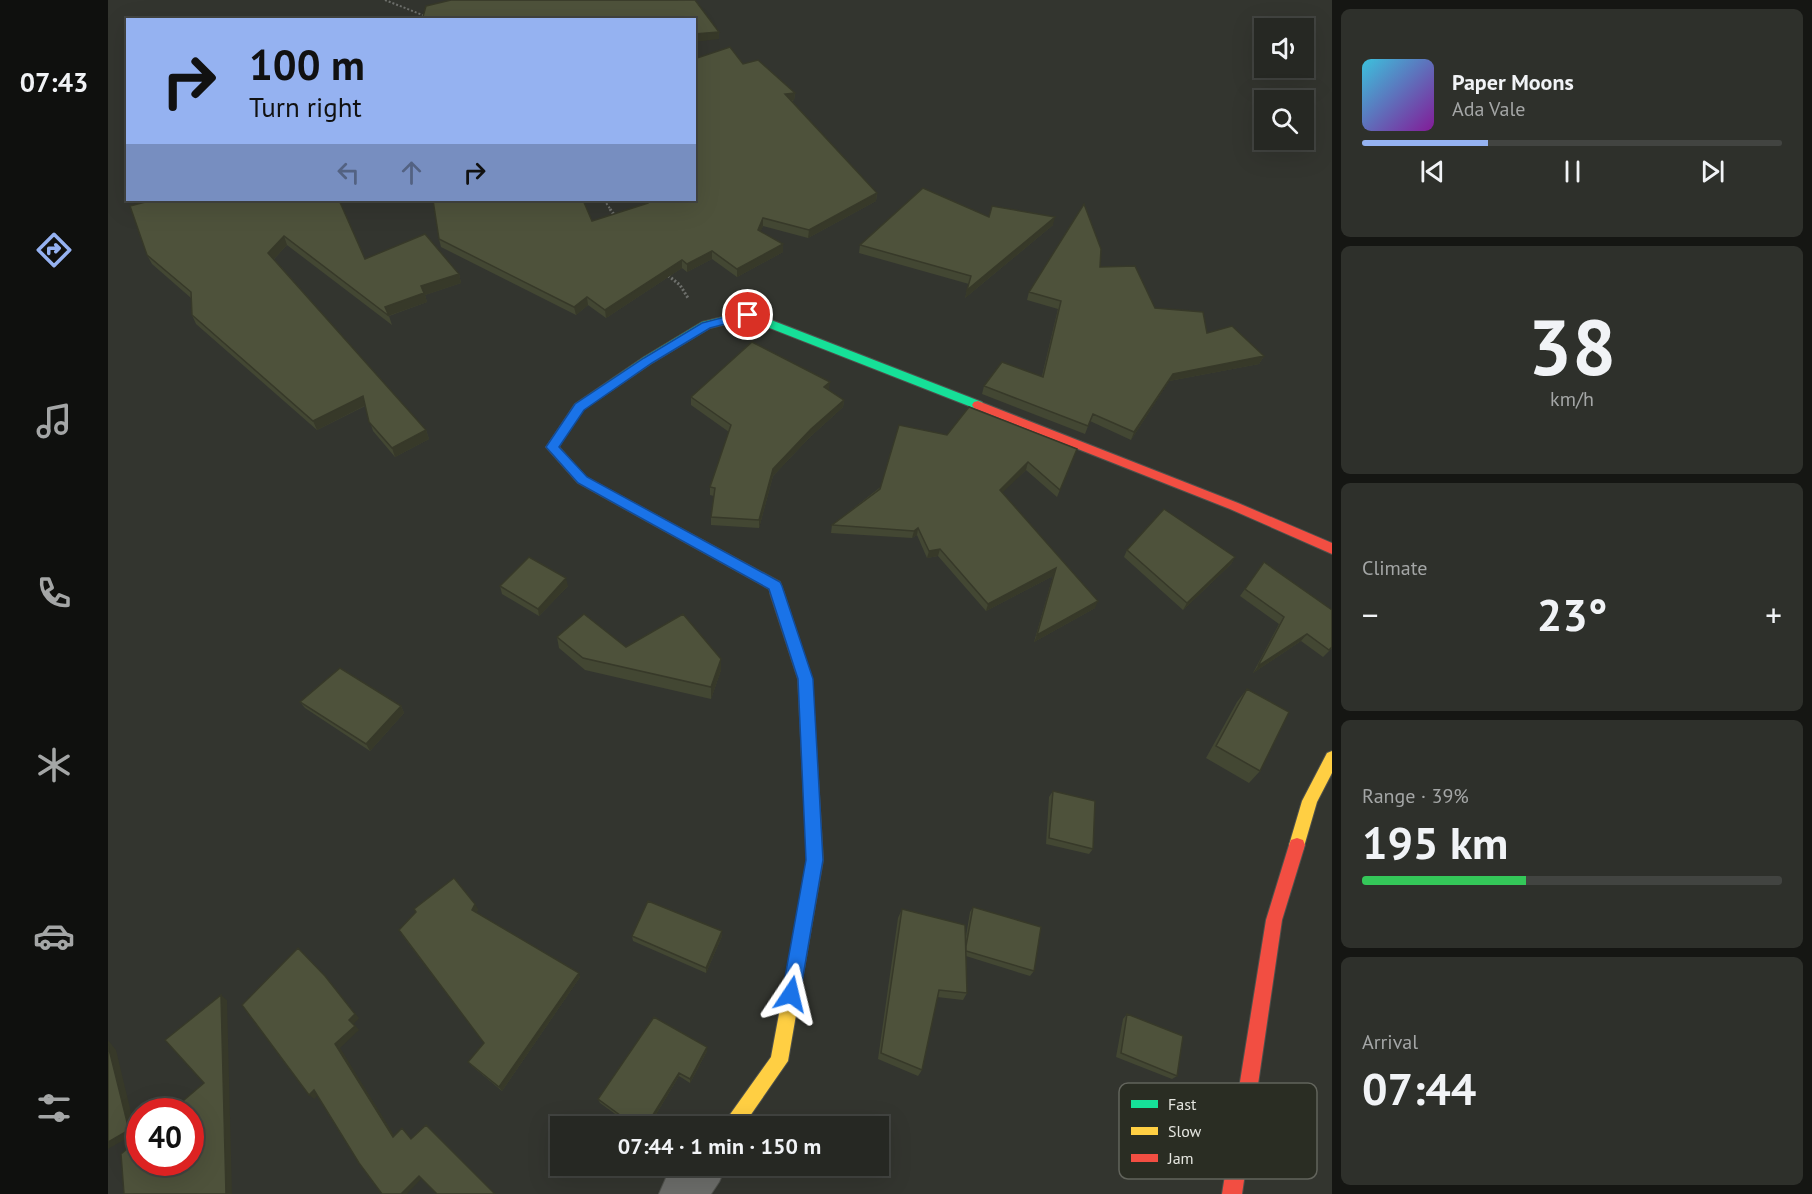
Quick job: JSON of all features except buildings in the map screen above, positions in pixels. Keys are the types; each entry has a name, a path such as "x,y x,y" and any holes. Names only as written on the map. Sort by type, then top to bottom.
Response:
{"street":[{"path":"739,1116 779,1061 813,872 806,679 775,586 582,480 552,447 579,407 648,360 706,325 748,315 1234,506 1332,549"},
{"path":"1249,1083 1274,920 1310,801 1332,758"},
{"path":"682,1194 696,1176"},
{"path":"1232,1194 1234,1179"}],"path":[{"path":"385,0 430,18"},
{"path":"605,201 616,216"},
{"path":"664,272 680,285 706,325"}],"traffic: fast":[{"path":"555,443 579,407 648,360 706,325 748,315 978,405"}],"traffic: slow":[{"path":"555,443 552,447 582,480 775,586 777,593"},
{"path":"1297,845 1310,801 1332,758"},
{"path":"739,1116 779,1061 805,917"}],"traffic: jam":[{"path":"978,405 1234,506 1332,549"},
{"path":"777,593 805,679 815,860 805,917"},
{"path":"1249,1083 1274,920 1297,845"},
{"path":"1232,1194 1234,1179"}],"route":[{"path":"748,315 706,325 648,360 579,407 552,447 582,480 775,586 806,679 814,860 791,994"}]}
